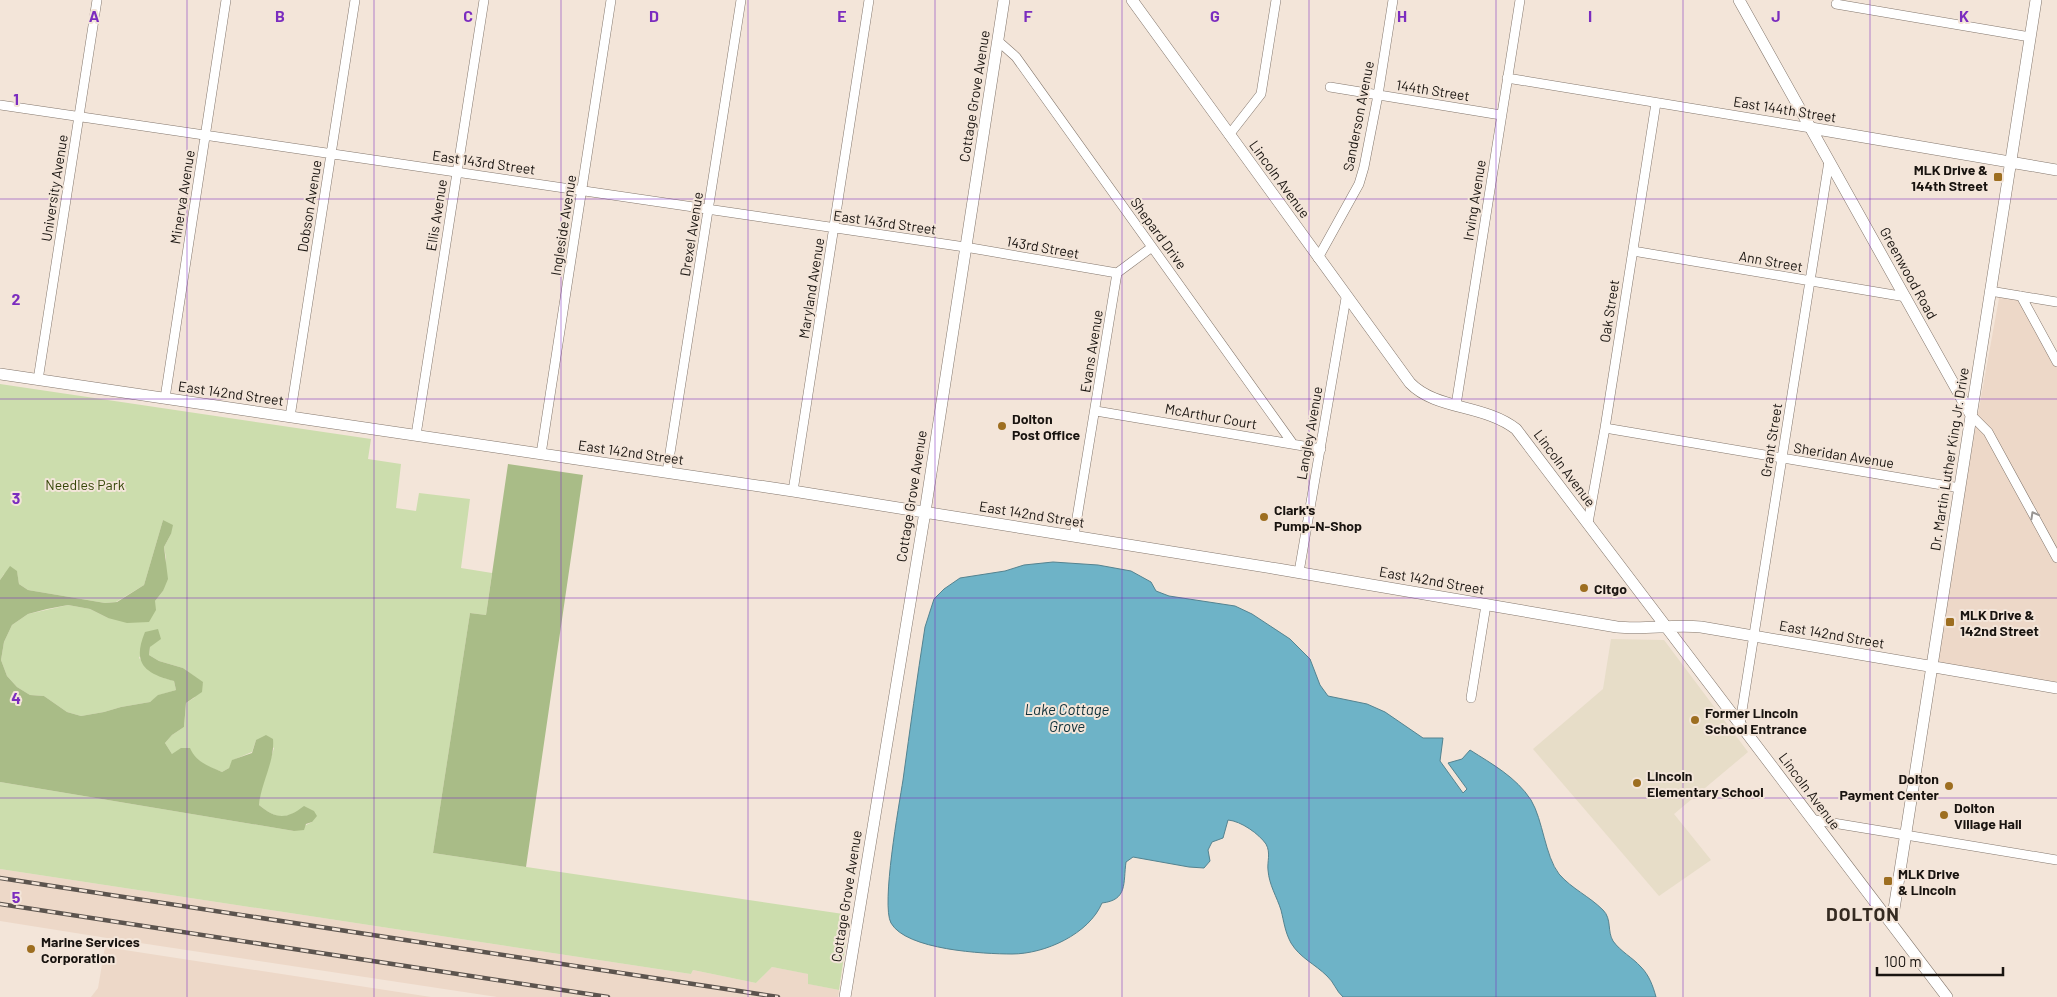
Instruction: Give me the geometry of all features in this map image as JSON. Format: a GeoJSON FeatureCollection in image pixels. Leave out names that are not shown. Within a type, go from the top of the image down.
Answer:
{"type":"FeatureCollection","features":[{"type":"Feature","properties":{"kind":"street","name":"University Avenue"},"geometry":{"type":"LineString","coordinates":[[38,380],[97,0]]}},
{"type":"Feature","properties":{"kind":"street","name":"Minerva Avenue"},"geometry":{"type":"LineString","coordinates":[[165,398],[226,0]]}},
{"type":"Feature","properties":{"kind":"street","name":"Dobson Avenue"},"geometry":{"type":"LineString","coordinates":[[290,416],[355,0]]}},
{"type":"Feature","properties":{"kind":"street","name":"Ellis Avenue"},"geometry":{"type":"LineString","coordinates":[[416,435],[484,0]]}},
{"type":"Feature","properties":{"kind":"street","name":"Ingleside Avenue"},"geometry":{"type":"LineString","coordinates":[[541,454],[611,0]]}},
{"type":"Feature","properties":{"kind":"street","name":"Drexel Avenue"},"geometry":{"type":"LineString","coordinates":[[667,472],[741,0]]}},
{"type":"Feature","properties":{"kind":"street","name":"Maryland Avenue"},"geometry":{"type":"LineString","coordinates":[[793,491],[869,0]]}},
{"type":"Feature","properties":{"kind":"street","name":"Cottage Grove Avenue"},"geometry":{"type":"LineString","coordinates":[[845,997],[925,512],[1004,0]]}},
{"type":"Feature","properties":{"kind":"street","name":"Lincoln Avenue"},"geometry":{"type":"LineString","coordinates":[[1132,0],[1400,371],[1416,390],[1432,398],[1497,416],[1516,428],[1815,820],[1947,997]]}},
{"type":"Feature","properties":{"kind":"street"},"geometry":{"type":"LineString","coordinates":[[1229,135],[1261,94],[1276,0]]}},
{"type":"Feature","properties":{"kind":"street","name":"Sanderson Avenue"},"geometry":{"type":"LineString","coordinates":[[1318,258],[1359,184],[1364,167],[1393,0]]}},
{"type":"Feature","properties":{"kind":"street","name":"Irving Avenue"},"geometry":{"type":"LineString","coordinates":[[1456,405],[1520,0]]}},
{"type":"Feature","properties":{"kind":"street","name":"Greenwood Road"},"geometry":{"type":"LineString","coordinates":[[1739,0],[1971,415],[1988,432],[2057,558]]}},
{"type":"Feature","properties":{"kind":"street","name":"Dr. Martin Luther King Jr. Drive"},"geometry":{"type":"LineString","coordinates":[[1892,922],[2036,0]]}},
{"type":"Feature","properties":{"kind":"street"},"geometry":{"type":"LineString","coordinates":[[1836,4],[2030,37]]}},
{"type":"Feature","properties":{"kind":"street","name":"Shepard Drive"},"geometry":{"type":"LineString","coordinates":[[998,41],[1016,57],[1293,444]]}},
{"type":"Feature","properties":{"kind":"street","name":"East 144th Street"},"geometry":{"type":"LineString","coordinates":[[1507,78],[2057,170]]}},
{"type":"Feature","properties":{"kind":"street","name":"144th Street"},"geometry":{"type":"LineString","coordinates":[[1330,87],[1501,116]]}},
{"type":"Feature","properties":{"kind":"street","name":"Oak Street"},"geometry":{"type":"LineString","coordinates":[[1588,523],[1605,428],[1656,104]]}},
{"type":"Feature","properties":{"kind":"street","name":"East 143rd Street"},"geometry":{"type":"LineString","coordinates":[[0,105],[965,247]]}},
{"type":"Feature","properties":{"kind":"street","name":"Grant Street"},"geometry":{"type":"LineString","coordinates":[[1740,723],[1829,161]]}},
{"type":"Feature","properties":{"kind":"street","name":"143rd Street"},"geometry":{"type":"LineString","coordinates":[[965,247],[1117,273]]}},
{"type":"Feature","properties":{"kind":"street"},"geometry":{"type":"LineString","coordinates":[[1117,273],[1152,247]]}},
{"type":"Feature","properties":{"kind":"street","name":"Ann Street"},"geometry":{"type":"LineString","coordinates":[[1633,251],[1906,297]]}},
{"type":"Feature","properties":{"kind":"street","name":"Evans Avenue"},"geometry":{"type":"LineString","coordinates":[[1074,536],[1096,411],[1117,273]]}},
{"type":"Feature","properties":{"kind":"street"},"geometry":{"type":"LineString","coordinates":[[1990,291],[2057,302]]}},
{"type":"Feature","properties":{"kind":"street"},"geometry":{"type":"LineString","coordinates":[[2021,296],[2057,362]]}},
{"type":"Feature","properties":{"kind":"street","name":"Langley Avenue"},"geometry":{"type":"LineString","coordinates":[[1299,572],[1346,298]]}},
{"type":"Feature","properties":{"kind":"street","name":"East 142nd Street"},"geometry":{"type":"LineString","coordinates":[[0,374],[793,491],[1299,572],[1617,627],[1638,629],[1685,626],[2057,688]]}},
{"type":"Feature","properties":{"kind":"street","name":"McArthur Court"},"geometry":{"type":"LineString","coordinates":[[1096,411],[1321,449]]}},
{"type":"Feature","properties":{"kind":"street","name":"Sheridan Avenue"},"geometry":{"type":"LineString","coordinates":[[1605,428],[1960,488]]}},
{"type":"Feature","properties":{"kind":"street"},"geometry":{"type":"LineString","coordinates":[[1471,698],[1486,605]]}},
{"type":"Feature","properties":{"kind":"street"},"geometry":{"type":"LineString","coordinates":[[1815,820],[2057,860]]}},
{"type":"Feature","properties":{"kind":"shaded area"},"geometry":{"type":"Polygon","coordinates":[[[2000,293],[2021,296],[2057,362],[2057,686],[1932,666],[2000,293]]]}},
{"type":"Feature","properties":{"kind":"shaded area","name":"Lincoln Elementary School"},"geometry":{"type":"Polygon","coordinates":[[[1611,639],[1664,640],[1748,752],[1674,814],[1711,860],[1659,896],[1533,749],[1603,689],[1611,639]]]}},
{"type":"Feature","properties":{"kind":"shaded area"},"geometry":{"type":"Polygon","coordinates":[[[0,869],[691,974],[693,970],[756,983],[772,967],[809,974],[809,984],[839,990],[838,997],[497,997],[107,938],[0,921],[0,869]]]}},
{"type":"Feature","properties":{"kind":"shaded area"},"geometry":{"type":"Polygon","coordinates":[[[105,947],[431,997],[91,997],[98,988],[105,947]]]}},
{"type":"Feature","properties":{"kind":"green space","name":"Needles Park"},"geometry":{"type":"Polygon","coordinates":[[[0,384],[371,439],[368,459],[401,464],[396,508],[416,511],[419,493],[470,499],[461,568],[492,573],[486,615],[470,613],[433,853],[850,915],[839,990],[808,984],[808,974],[772,967],[756,983],[693,970],[691,974],[0,869],[0,782],[294,831],[312,822],[297,812],[286,816],[277,816],[259,805],[260,793],[274,748],[256,740],[252,752],[233,760],[229,768],[222,772],[204,765],[194,756],[172,754],[165,743],[172,735],[184,727],[186,703],[194,698],[203,683],[183,668],[159,661],[149,655],[150,647],[158,629],[139,658],[161,677],[174,681],[176,690],[159,695],[150,702],[81,716],[67,712],[44,696],[30,695],[17,687],[7,676],[1,660],[4,642],[12,625],[28,614],[68,605],[90,609],[108,618],[155,601],[163,591],[166,558],[164,547],[171,534],[163,520],[144,585],[116,602],[105,603],[28,590],[19,584],[17,572],[4,574],[0,580],[0,384]]]}},
{"type":"Feature","properties":{"kind":"green space"},"geometry":{"type":"Polygon","coordinates":[[[508,464],[583,475],[526,867],[433,853],[470,613],[486,615],[508,464]]]}},
{"type":"Feature","properties":{"kind":"green space"},"geometry":{"type":"Polygon","coordinates":[[[163,520],[173,525],[171,534],[164,547],[168,579],[163,591],[155,601],[156,610],[149,622],[127,623],[108,618],[90,609],[68,605],[28,614],[12,625],[4,642],[1,660],[7,676],[17,687],[30,695],[44,696],[67,712],[81,716],[150,702],[158,695],[176,690],[174,681],[148,670],[143,665],[141,659],[141,643],[145,632],[158,629],[161,639],[150,647],[149,655],[159,661],[183,668],[203,682],[202,692],[186,703],[184,727],[172,735],[165,743],[172,754],[181,748],[190,748],[199,760],[222,772],[229,768],[232,760],[252,753],[256,740],[266,735],[273,739],[272,756],[259,805],[271,813],[281,816],[292,814],[304,806],[314,811],[317,816],[312,822],[306,824],[304,830],[294,831],[0,782],[0,580],[10,566],[17,571],[19,584],[28,590],[105,603],[117,602],[144,585],[163,520]]]}},
{"type":"Feature","properties":{"kind":"water","name":"Lake Cottage Grove"},"geometry":{"type":"Polygon","coordinates":[[[1053,562],[1098,565],[1131,571],[1151,582],[1156,591],[1169,596],[1235,606],[1252,614],[1290,639],[1310,659],[1320,685],[1328,696],[1367,704],[1385,712],[1423,738],[1443,738],[1440,761],[1463,793],[1467,789],[1448,763],[1462,759],[1470,750],[1503,772],[1518,784],[1531,800],[1550,858],[1559,874],[1603,910],[1609,921],[1613,941],[1644,970],[1656,997],[1343,997],[1329,978],[1303,957],[1291,943],[1270,881],[1266,844],[1249,829],[1228,820],[1223,838],[1212,842],[1208,850],[1210,861],[1204,868],[1133,857],[1126,862],[1123,889],[1120,894],[1110,901],[1102,903],[1096,914],[1077,933],[1052,946],[1025,953],[983,953],[928,945],[899,932],[891,923],[888,913],[889,876],[925,627],[934,599],[960,578],[1005,571],[1024,565],[1053,562]]]}},
{"type":"Feature","properties":{"kind":"railway"},"geometry":{"type":"LineString","coordinates":[[0,878],[778,997]]}},
{"type":"Feature","properties":{"kind":"railway"},"geometry":{"type":"LineString","coordinates":[[0,904],[608,997]]}},
{"type":"Feature","properties":{"kind":"place","name":"MLK Drive & 144th Street"},"geometry":{"type":"Point","coordinates":[1998,177]}},
{"type":"Feature","properties":{"kind":"place","name":"Dolton Post Office"},"geometry":{"type":"Point","coordinates":[1002,426]}},
{"type":"Feature","properties":{"kind":"place","name":"Clark's Pump-N-Shop"},"geometry":{"type":"Point","coordinates":[1264,517]}},
{"type":"Feature","properties":{"kind":"place","name":"Citgo"},"geometry":{"type":"Point","coordinates":[1584,588]}},
{"type":"Feature","properties":{"kind":"place","name":"MLK Drive & 142nd Street"},"geometry":{"type":"Point","coordinates":[1950,622]}},
{"type":"Feature","properties":{"kind":"place","name":"Former Lincoln School Entrance"},"geometry":{"type":"Point","coordinates":[1695,720]}},
{"type":"Feature","properties":{"kind":"place","name":"Lincoln Elementary School"},"geometry":{"type":"Point","coordinates":[1637,783]}},
{"type":"Feature","properties":{"kind":"place","name":"Dolton Payment Center"},"geometry":{"type":"Point","coordinates":[1949,786]}},
{"type":"Feature","properties":{"kind":"place","name":"Dolton Village Hall"},"geometry":{"type":"Point","coordinates":[1944,815]}},
{"type":"Feature","properties":{"kind":"place","name":"MLK Drive & Lincoln"},"geometry":{"type":"Point","coordinates":[1888,881]}},
{"type":"Feature","properties":{"kind":"place","name":"Marine Services Corporation"},"geometry":{"type":"Point","coordinates":[31,949]}},
{"type":"Feature","properties":{"kind":"district","name":"DOLTON"},"geometry":{"type":"Point","coordinates":[1863,913]}}]}
